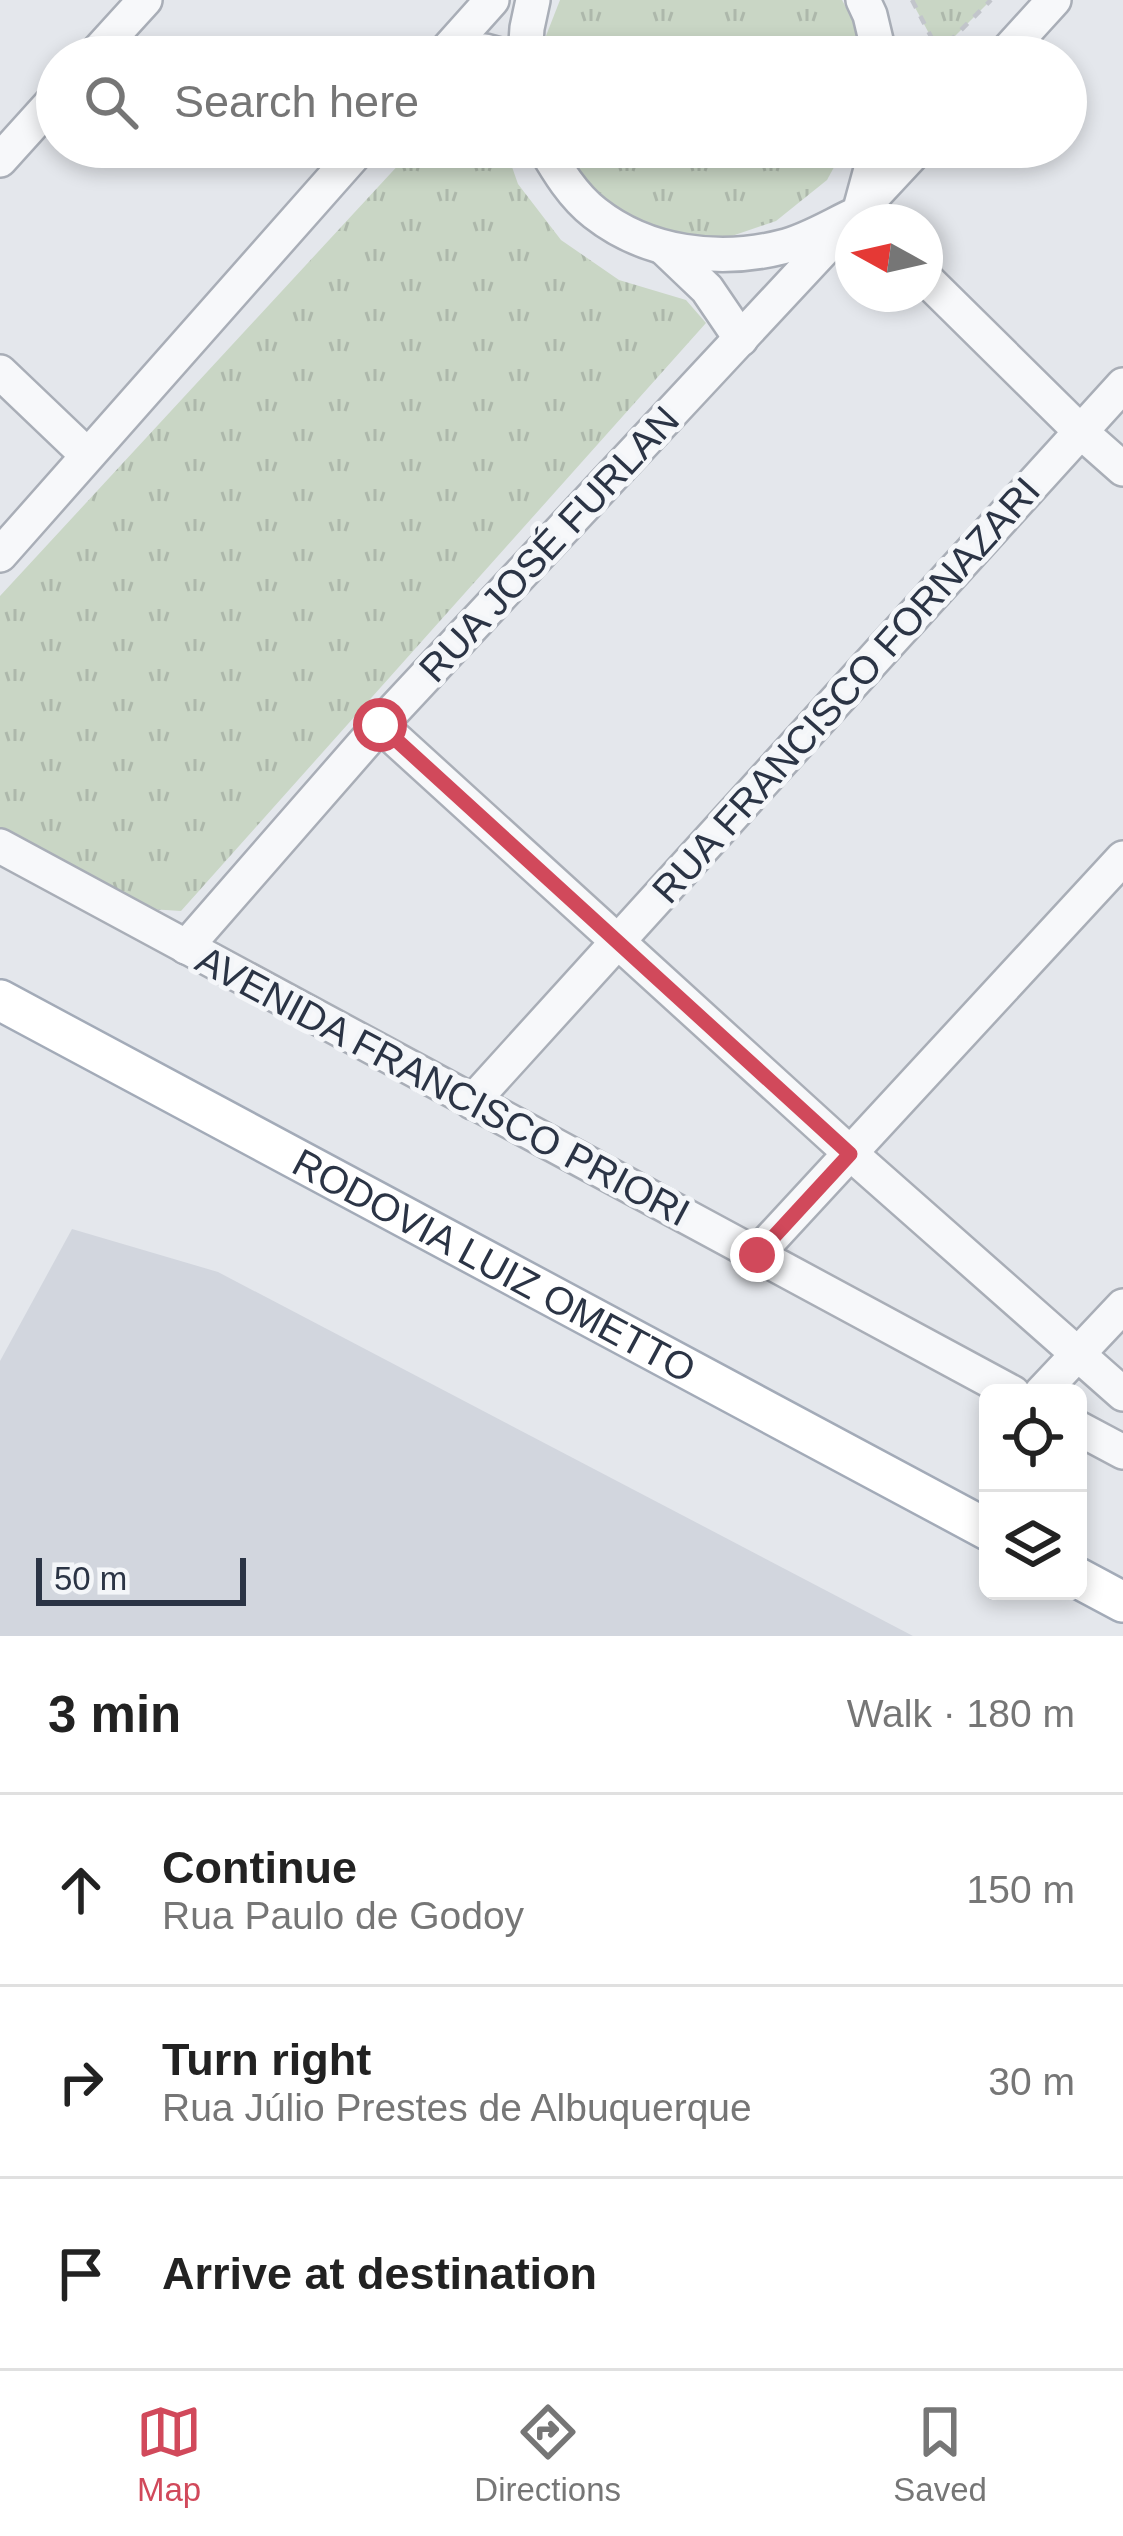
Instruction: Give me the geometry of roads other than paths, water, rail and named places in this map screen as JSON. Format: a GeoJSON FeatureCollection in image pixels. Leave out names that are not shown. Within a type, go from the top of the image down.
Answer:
{"type":"FeatureCollection","features":[{"type":"Feature","properties":{"kind":"main road","name":"RODOVIA LUIZ OMETTO"},"geometry":{"type":"LineString","coordinates":[[0,1000],[979,1525]]}},
{"type":"Feature","properties":{"kind":"main road"},"geometry":{"type":"LineString","coordinates":[[1087,1583],[1123,1602]]}},
{"type":"Feature","properties":{"kind":"street"},"geometry":{"type":"LineString","coordinates":[[112,36],[145,0]]}},
{"type":"Feature","properties":{"kind":"street"},"geometry":{"type":"LineString","coordinates":[[460,36],[492,0]]}},
{"type":"Feature","properties":{"kind":"street"},"geometry":{"type":"LineString","coordinates":[[526,36],[533,0]]}},
{"type":"Feature","properties":{"kind":"street"},"geometry":{"type":"LineString","coordinates":[[863,0],[875,36]]}},
{"type":"Feature","properties":{"kind":"street"},"geometry":{"type":"LineString","coordinates":[[1021,36],[1054,0]]}},
{"type":"Feature","properties":{"kind":"street"},"geometry":{"type":"LineString","coordinates":[[0,160],[36,120]]}},
{"type":"Feature","properties":{"kind":"street"},"geometry":{"type":"LineString","coordinates":[[0,555],[342,168]]}},
{"type":"Feature","properties":{"kind":"street"},"geometry":{"type":"LineString","coordinates":[[556,168],[592,211],[624,233],[664,248],[744,254],[787,246],[835,228]]}},
{"type":"Feature","properties":{"kind":"street"},"geometry":{"type":"LineString","coordinates":[[866,204],[874,168]]}},
{"type":"Feature","properties":{"kind":"street","name":"RUA JOSÉ FURLAN"},"geometry":{"type":"LineString","coordinates":[[873,204],[902,168]]}},
{"type":"Feature","properties":{"kind":"street","name":"RUA JOSÉ FURLAN"},"geometry":{"type":"LineString","coordinates":[[186,947],[380,725],[835,245]]}},
{"type":"Feature","properties":{"kind":"street"},"geometry":{"type":"LineString","coordinates":[[664,248],[707,290],[741,339]]}},
{"type":"Feature","properties":{"kind":"street"},"geometry":{"type":"LineString","coordinates":[[943,296],[1123,469]]}},
{"type":"Feature","properties":{"kind":"street"},"geometry":{"type":"LineString","coordinates":[[0,372],[87,455]]}},
{"type":"Feature","properties":{"kind":"street","name":"RUA FRANCISCO FORNAZARI"},"geometry":{"type":"LineString","coordinates":[[472,1102],[1123,385]]}},
{"type":"Feature","properties":{"kind":"street"},"geometry":{"type":"LineString","coordinates":[[380,725],[850,1154],[1123,1394]]}},
{"type":"Feature","properties":{"kind":"street","name":"AVENIDA FRANCISCO PRIORI"},"geometry":{"type":"LineString","coordinates":[[0,846],[996,1384]]}},
{"type":"Feature","properties":{"kind":"street"},"geometry":{"type":"LineString","coordinates":[[757,1255],[1123,858]]}},
{"type":"Feature","properties":{"kind":"street"},"geometry":{"type":"LineString","coordinates":[[1050,1384],[1123,1306]]}},
{"type":"Feature","properties":{"kind":"street"},"geometry":{"type":"LineString","coordinates":[[1087,1433],[1123,1452]]}}]}
